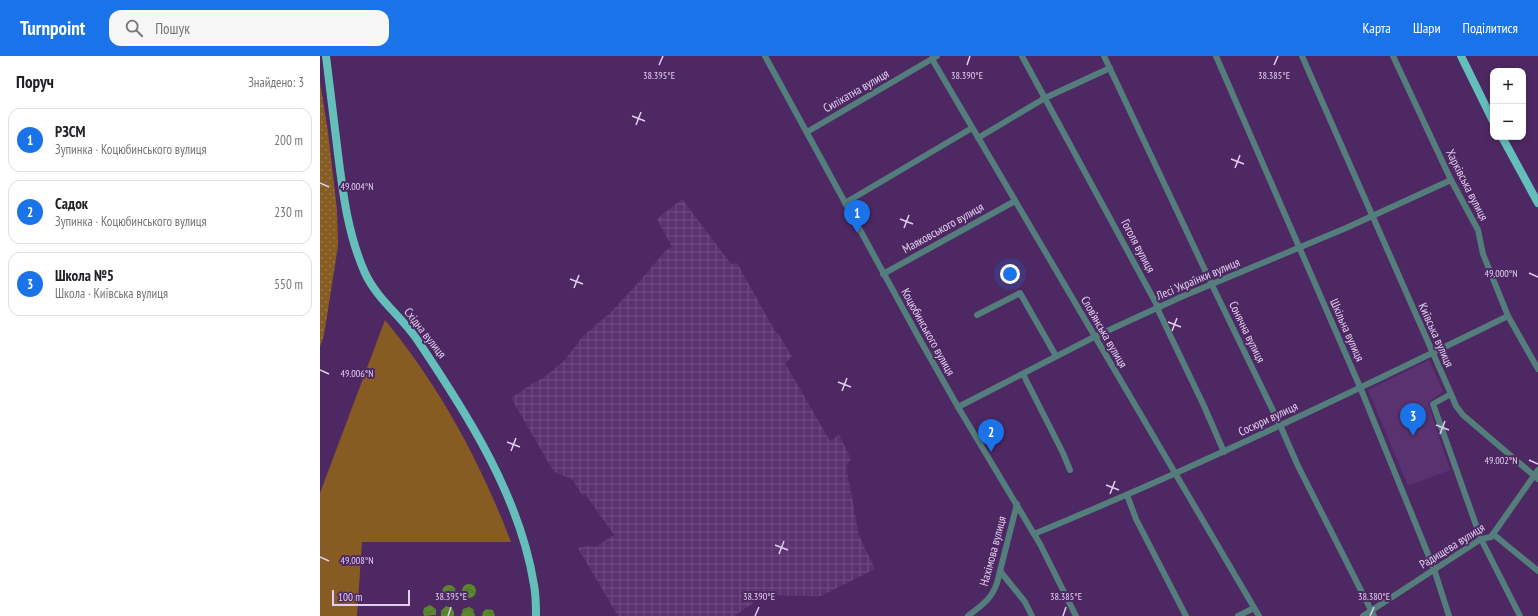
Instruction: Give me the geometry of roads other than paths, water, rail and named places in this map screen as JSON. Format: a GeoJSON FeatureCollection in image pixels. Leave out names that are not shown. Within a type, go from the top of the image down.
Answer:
{"type":"FeatureCollection","features":[{"type":"Feature","properties":{"kind":"main road","name":"Східна вулиця"},"geometry":{"type":"LineString","coordinates":[[326,56],[345,208],[354,244],[372,287],[412,333],[436,368],[477,434],[507,494],[529,557],[535,587],[536,616]]}},
{"type":"Feature","properties":{"kind":"main road"},"geometry":{"type":"LineString","coordinates":[[1461,56],[1490,115]]}},
{"type":"Feature","properties":{"kind":"main road"},"geometry":{"type":"LineString","coordinates":[[1504,140],[1538,204]]}},
{"type":"Feature","properties":{"kind":"street","name":"Коцюбинського вулиця"},"geometry":{"type":"LineString","coordinates":[[765,56],[883,274],[958,407],[1034,534],[1076,616]]}},
{"type":"Feature","properties":{"kind":"street","name":"Гоголя вулиця"},"geometry":{"type":"LineString","coordinates":[[1022,56],[1158,307],[1224,452]]}},
{"type":"Feature","properties":{"kind":"street","name":"Сонячна вулиця"},"geometry":{"type":"LineString","coordinates":[[1104,56],[1280,425],[1298,466],[1373,613]]}},
{"type":"Feature","properties":{"kind":"street","name":"Шкільна вулиця"},"geometry":{"type":"LineString","coordinates":[[1216,56],[1360,387],[1434,569],[1449,616]]}},
{"type":"Feature","properties":{"kind":"street","name":"Київська вулиця"},"geometry":{"type":"LineString","coordinates":[[1302,56],[1456,406],[1463,415],[1537,475]]}},
{"type":"Feature","properties":{"kind":"street","name":"Харківська вулиця"},"geometry":{"type":"LineString","coordinates":[[1393,56],[1451,180],[1478,230],[1483,254],[1508,316],[1538,369]]}},
{"type":"Feature","properties":{"kind":"street","name":"Силікатна вулиця"},"geometry":{"type":"LineString","coordinates":[[807,132],[934,57]]}},
{"type":"Feature","properties":{"kind":"street","name":"Слов’янська вулиця"},"geometry":{"type":"LineString","coordinates":[[934,57],[972,128],[1014,201],[1259,616]]}},
{"type":"Feature","properties":{"kind":"street"},"geometry":{"type":"LineString","coordinates":[[978,138],[1045,98],[1110,68]]}},
{"type":"Feature","properties":{"kind":"street"},"geometry":{"type":"LineString","coordinates":[[845,203],[972,128]]}},
{"type":"Feature","properties":{"kind":"street","name":"Лесі Українки вулиця"},"geometry":{"type":"LineString","coordinates":[[958,407],[1094,337],[1158,307],[1299,248],[1451,180]]}},
{"type":"Feature","properties":{"kind":"street","name":"Маяковського вулиця"},"geometry":{"type":"LineString","coordinates":[[883,274],[1014,201]]}},
{"type":"Feature","properties":{"kind":"street"},"geometry":{"type":"LineString","coordinates":[[977,315],[1020,293],[1056,356]]}},
{"type":"Feature","properties":{"kind":"street","name":"Сосюри вулиця"},"geometry":{"type":"LineString","coordinates":[[1034,534],[1224,452],[1432,354],[1508,316]]}},
{"type":"Feature","properties":{"kind":"street"},"geometry":{"type":"LineString","coordinates":[[1023,374],[1070,470]]}},
{"type":"Feature","properties":{"kind":"street"},"geometry":{"type":"LineString","coordinates":[[1451,394],[1432,404],[1481,538],[1520,616]]}},
{"type":"Feature","properties":{"kind":"street","name":"Радищева вулиця"},"geometry":{"type":"LineString","coordinates":[[1363,616],[1373,613],[1434,569],[1481,538],[1491,537],[1537,475]]}},
{"type":"Feature","properties":{"kind":"street"},"geometry":{"type":"LineString","coordinates":[[1127,494],[1136,519],[1186,616]]}},
{"type":"Feature","properties":{"kind":"street","name":"Нахімова вулиця"},"geometry":{"type":"LineString","coordinates":[[968,616],[986,602],[992,594],[1000,571],[1017,504]]}},
{"type":"Feature","properties":{"kind":"street"},"geometry":{"type":"LineString","coordinates":[[1493,534],[1538,571]]}},
{"type":"Feature","properties":{"kind":"street"},"geometry":{"type":"LineString","coordinates":[[1000,571],[1025,602],[1032,616]]}},
{"type":"Feature","properties":{"kind":"street"},"geometry":{"type":"LineString","coordinates":[[1238,616],[1254,608]]}},
{"type":"Feature","properties":{"kind":"water"},"geometry":{"type":"Polygon","coordinates":[[[466,584],[472,584],[476,588],[476,594],[472,598],[466,598],[462,594],[462,588],[466,584]]]}},
{"type":"Feature","properties":{"kind":"water"},"geometry":{"type":"Polygon","coordinates":[[[446,585],[452,585],[456,589],[456,595],[452,599],[446,599],[442,595],[442,589],[446,585]]]}},
{"type":"Feature","properties":{"kind":"water"},"geometry":{"type":"Polygon","coordinates":[[[430,605],[436,609],[436,615],[424,616],[424,608],[430,605]]]}},
{"type":"Feature","properties":{"kind":"water"},"geometry":{"type":"Polygon","coordinates":[[[446,606],[452,608],[454,616],[441,616],[441,611],[446,606]]]}},
{"type":"Feature","properties":{"kind":"water"},"geometry":{"type":"Polygon","coordinates":[[[469,607],[473,609],[475,616],[461,616],[463,609],[469,607]]]}},
{"type":"Feature","properties":{"kind":"water"},"geometry":{"type":"Polygon","coordinates":[[[486,609],[493,610],[495,616],[482,616],[486,609]]]}},
{"type":"Feature","properties":{"kind":"place","name":"РЗСМ"},"geometry":{"type":"Point","coordinates":[857,233]}},
{"type":"Feature","properties":{"kind":"place","name":"Школа №5"},"geometry":{"type":"Point","coordinates":[1413,436]}},
{"type":"Feature","properties":{"kind":"place","name":"Садок"},"geometry":{"type":"Point","coordinates":[991,452]}}]}
